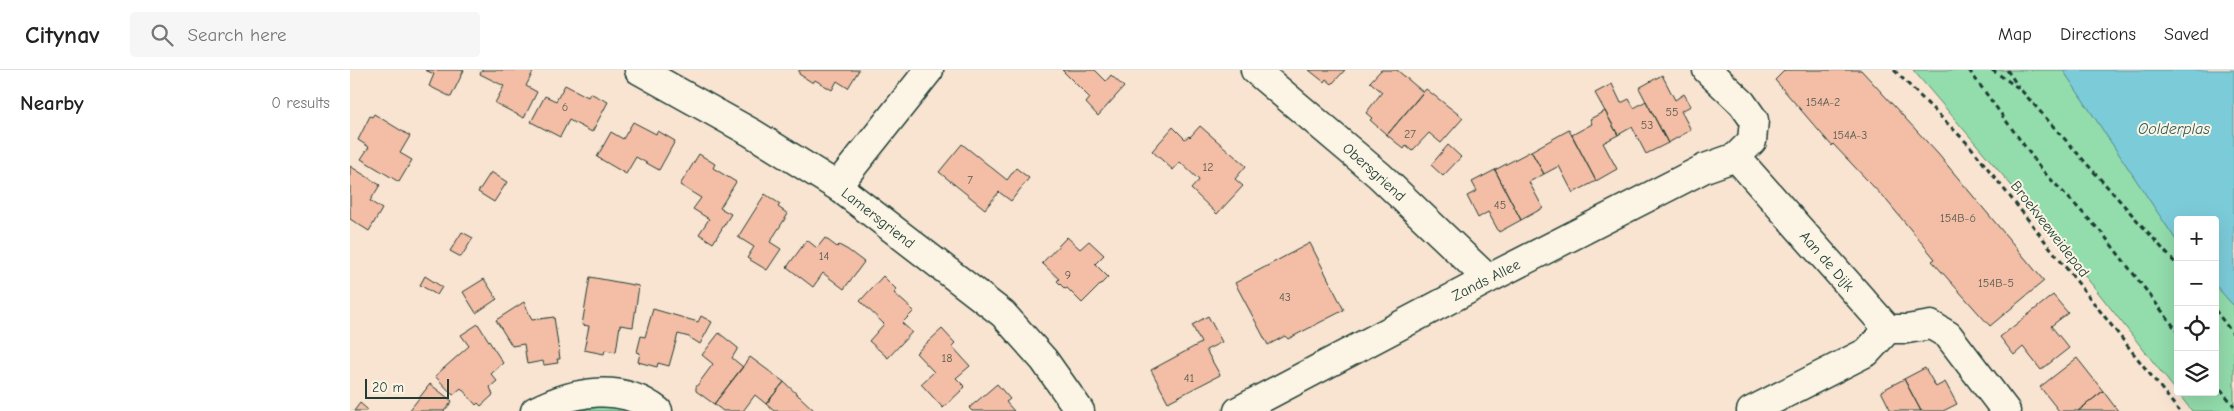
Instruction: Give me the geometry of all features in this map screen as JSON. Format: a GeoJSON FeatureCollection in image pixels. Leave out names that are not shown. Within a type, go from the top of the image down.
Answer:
{"type":"FeatureCollection","features":[{"type":"Feature","properties":{"kind":"street","name":"Lamersgriend"},"geometry":{"type":"LineString","coordinates":[[639,70],[752,133],[836,186],[1003,314],[1044,360],[1080,411]]}},
{"type":"Feature","properties":{"kind":"street"},"geometry":{"type":"LineString","coordinates":[[836,186],[929,70]]}},
{"type":"Feature","properties":{"kind":"street","name":"Obersgriend"},"geometry":{"type":"LineString","coordinates":[[1255,70],[1378,175],[1488,279]]}},
{"type":"Feature","properties":{"kind":"street"},"geometry":{"type":"LineString","coordinates":[[1707,70],[1742,103],[1754,120],[1752,141],[1736,157]]}},
{"type":"Feature","properties":{"kind":"street","name":"Zands Allee"},"geometry":{"type":"LineString","coordinates":[[1238,411],[1488,279],[1705,168],[1736,157]]}},
{"type":"Feature","properties":{"kind":"street","name":"Aan de Dijk"},"geometry":{"type":"LineString","coordinates":[[1736,157],[1888,329]]}},
{"type":"Feature","properties":{"kind":"street"},"geometry":{"type":"LineString","coordinates":[[1751,411],[1867,352],[1888,329],[1907,329],[1931,325],[1948,335],[2006,411]]}},
{"type":"Feature","properties":{"kind":"street"},"geometry":{"type":"LineString","coordinates":[[535,411],[580,393],[616,392],[651,405],[658,411]]}},
{"type":"Feature","properties":{"kind":"path","name":"Broekveeweidepad"},"geometry":{"type":"LineString","coordinates":[[1894,70],[1970,146],[2180,411]]}},
{"type":"Feature","properties":{"kind":"path"},"geometry":{"type":"LineString","coordinates":[[1969,70],[2042,170],[2102,234],[2174,327]]}},
{"type":"Feature","properties":{"kind":"path"},"geometry":{"type":"LineString","coordinates":[[1992,70],[2020,89]]}},
{"type":"Feature","properties":{"kind":"path"},"geometry":{"type":"LineString","coordinates":[[2007,70],[2020,89],[2174,262]]}},
{"type":"Feature","properties":{"kind":"path"},"geometry":{"type":"LineString","coordinates":[[2219,315],[2234,335]]}},
{"type":"Feature","properties":{"kind":"path"},"geometry":{"type":"LineString","coordinates":[[2219,387],[2234,406]]}},
{"type":"Feature","properties":{"kind":"green space"},"geometry":{"type":"Polygon","coordinates":[[[1913,70],[2063,70],[2174,237],[2174,388],[2040,219],[1913,70]]]}},
{"type":"Feature","properties":{"kind":"green space"},"geometry":{"type":"Polygon","coordinates":[[[2219,289],[2234,306],[2234,411],[2192,411],[2180,396],[2219,396],[2219,289]]]}},
{"type":"Feature","properties":{"kind":"green space"},"geometry":{"type":"Polygon","coordinates":[[[579,404],[637,411],[556,411],[579,404]]]}},
{"type":"Feature","properties":{"kind":"water","name":"Oolderplas"},"geometry":{"type":"Polygon","coordinates":[[[2063,70],[2234,70],[2234,306],[2219,289],[2219,216],[2174,216],[2174,237],[2063,70]]]}},
{"type":"Feature","properties":{"kind":"building"},"geometry":{"type":"Polygon","coordinates":[[[425,70],[464,70],[451,97],[429,86],[434,74],[425,70]]]}},
{"type":"Feature","properties":{"kind":"building"},"geometry":{"type":"Polygon","coordinates":[[[482,70],[534,70],[526,86],[537,92],[524,118],[495,103],[504,86],[480,74],[482,70]]]}},
{"type":"Feature","properties":{"kind":"building"},"geometry":{"type":"Polygon","coordinates":[[[799,70],[859,70],[848,88],[837,81],[832,90],[815,80],[813,83],[799,74],[799,70]]]}},
{"type":"Feature","properties":{"kind":"building"},"geometry":{"type":"Polygon","coordinates":[[[1062,70],[1095,70],[1106,81],[1111,75],[1124,87],[1098,116],[1086,103],[1090,98],[1062,70]]]}},
{"type":"Feature","properties":{"kind":"building"},"geometry":{"type":"Polygon","coordinates":[[[1309,70],[1345,70],[1332,84],[1326,79],[1324,82],[1309,70]]]}},
{"type":"Feature","properties":{"kind":"building"},"geometry":{"type":"Polygon","coordinates":[[[1381,70],[1397,70],[1423,92],[1387,135],[1370,120],[1372,118],[1366,113],[1382,92],[1370,82],[1381,70]]]}},
{"type":"Feature","properties":{"kind":"building"},"geometry":{"type":"Polygon","coordinates":[[[1785,70],[1861,70],[1938,154],[2044,281],[1990,326],[1932,261],[1935,259],[1887,201],[1833,144],[1832,146],[1775,80],[1785,70]]]}},
{"type":"Feature","properties":{"kind":"building"},"geometry":{"type":"Polygon","coordinates":[[[1662,75],[1675,100],[1684,94],[1691,106],[1681,111],[1691,130],[1668,143],[1639,88],[1662,75]]]}},
{"type":"Feature","properties":{"kind":"building"},"geometry":{"type":"Polygon","coordinates":[[[1612,84],[1621,103],[1629,99],[1634,108],[1646,101],[1668,143],[1646,154],[1632,127],[1618,135],[1595,93],[1612,84]]]}},
{"type":"Feature","properties":{"kind":"building"},"geometry":{"type":"Polygon","coordinates":[[[565,85],[588,97],[590,93],[608,102],[592,132],[569,120],[560,137],[531,122],[545,96],[556,101],[565,85]]]}},
{"type":"Feature","properties":{"kind":"building"},"geometry":{"type":"Polygon","coordinates":[[[1426,89],[1463,118],[1441,143],[1429,133],[1412,151],[1406,146],[1404,149],[1387,135],[1426,89]]]}},
{"type":"Feature","properties":{"kind":"building"},"geometry":{"type":"Polygon","coordinates":[[[1605,111],[1618,135],[1603,143],[1617,169],[1596,181],[1572,135],[1592,124],[1590,119],[1605,111]]]}},
{"type":"Feature","properties":{"kind":"building"},"geometry":{"type":"Polygon","coordinates":[[[374,114],[410,136],[400,153],[412,160],[399,182],[361,159],[369,147],[358,140],[370,116],[372,117],[374,114]]]}},
{"type":"Feature","properties":{"kind":"building"},"geometry":{"type":"Polygon","coordinates":[[[633,122],[656,134],[658,131],[675,141],[659,170],[636,157],[626,174],[597,157],[611,132],[623,139],[633,122]]]}},
{"type":"Feature","properties":{"kind":"building"},"geometry":{"type":"Polygon","coordinates":[[[1200,126],[1246,166],[1235,179],[1243,186],[1217,214],[1191,189],[1199,180],[1180,162],[1173,170],[1152,151],[1173,127],[1185,139],[1190,137],[1200,126]]]}},
{"type":"Feature","properties":{"kind":"building"},"geometry":{"type":"Polygon","coordinates":[[[1569,130],[1596,181],[1573,193],[1559,166],[1544,174],[1531,151],[1569,130]]]}},
{"type":"Feature","properties":{"kind":"building"},"geometry":{"type":"Polygon","coordinates":[[[962,144],[1007,180],[1016,168],[1029,178],[1011,201],[999,192],[985,209],[939,172],[962,144]]]}},
{"type":"Feature","properties":{"kind":"building"},"geometry":{"type":"Polygon","coordinates":[[[1448,145],[1461,157],[1443,176],[1431,165],[1448,145]]]}},
{"type":"Feature","properties":{"kind":"building"},"geometry":{"type":"Polygon","coordinates":[[[1531,151],[1544,174],[1529,182],[1543,208],[1521,220],[1495,170],[1531,151]]]}},
{"type":"Feature","properties":{"kind":"building"},"geometry":{"type":"Polygon","coordinates":[[[699,154],[715,164],[713,168],[736,182],[720,208],[731,214],[713,243],[699,234],[709,219],[693,209],[701,198],[680,185],[699,154]]]}},
{"type":"Feature","properties":{"kind":"building"},"geometry":{"type":"Polygon","coordinates":[[[350,166],[380,185],[370,201],[382,209],[369,231],[350,219],[350,166]]]}},
{"type":"Feature","properties":{"kind":"building"},"geometry":{"type":"Polygon","coordinates":[[[1495,170],[1521,220],[1499,232],[1488,212],[1478,218],[1467,196],[1477,191],[1472,182],[1495,170]]]}},
{"type":"Feature","properties":{"kind":"building"},"geometry":{"type":"Polygon","coordinates":[[[491,172],[507,182],[494,202],[478,192],[491,172]]]}},
{"type":"Feature","properties":{"kind":"building"},"geometry":{"type":"Polygon","coordinates":[[[765,194],[780,204],[778,207],[788,214],[770,242],[781,249],[767,270],[747,258],[754,247],[738,237],[765,194]]]}},
{"type":"Feature","properties":{"kind":"building"},"geometry":{"type":"Polygon","coordinates":[[[462,232],[473,238],[461,257],[450,251],[462,232]]]}},
{"type":"Feature","properties":{"kind":"building"},"geometry":{"type":"Polygon","coordinates":[[[1067,237],[1080,249],[1089,241],[1104,255],[1095,264],[1108,277],[1082,303],[1057,281],[1059,279],[1042,263],[1067,237]]]}},
{"type":"Feature","properties":{"kind":"building"},"geometry":{"type":"Polygon","coordinates":[[[825,238],[837,247],[839,245],[848,250],[864,262],[844,289],[823,273],[813,287],[787,267],[807,240],[817,248],[825,238]]]}},
{"type":"Feature","properties":{"kind":"building"},"geometry":{"type":"Polygon","coordinates":[[[1310,243],[1344,310],[1288,339],[1285,336],[1268,345],[1235,283],[1310,243]]]}},
{"type":"Feature","properties":{"kind":"building"},"geometry":{"type":"Polygon","coordinates":[[[425,276],[442,287],[437,295],[420,285],[425,276]]]}},
{"type":"Feature","properties":{"kind":"building"},"geometry":{"type":"Polygon","coordinates":[[[883,276],[897,290],[894,293],[914,311],[902,323],[912,332],[888,358],[869,341],[884,324],[860,301],[883,276]]]}},
{"type":"Feature","properties":{"kind":"building"},"geometry":{"type":"Polygon","coordinates":[[[590,277],[639,286],[633,327],[620,325],[616,352],[605,350],[604,354],[584,350],[589,326],[582,325],[590,277]]]}},
{"type":"Feature","properties":{"kind":"building"},"geometry":{"type":"Polygon","coordinates":[[[484,279],[497,299],[476,313],[463,292],[484,279]]]}},
{"type":"Feature","properties":{"kind":"building"},"geometry":{"type":"Polygon","coordinates":[[[2053,295],[2068,313],[2051,326],[2069,348],[2041,370],[2023,347],[2014,355],[2000,337],[2053,295]]]}},
{"type":"Feature","properties":{"kind":"building"},"geometry":{"type":"Polygon","coordinates":[[[524,302],[532,320],[554,317],[560,359],[557,359],[558,363],[544,365],[543,361],[527,364],[524,344],[512,346],[496,320],[524,302]]]}},
{"type":"Feature","properties":{"kind":"building"},"geometry":{"type":"Polygon","coordinates":[[[653,309],[698,322],[701,316],[712,322],[700,344],[689,337],[678,334],[669,366],[658,363],[657,367],[638,362],[640,353],[637,352],[641,336],[645,337],[653,309]]]}},
{"type":"Feature","properties":{"kind":"building"},"geometry":{"type":"Polygon","coordinates":[[[1208,316],[1222,342],[1206,350],[1220,375],[1168,402],[1151,370],[1201,343],[1192,325],[1208,316]]]}},
{"type":"Feature","properties":{"kind":"building"},"geometry":{"type":"Polygon","coordinates":[[[478,324],[503,363],[491,374],[497,381],[490,387],[493,395],[481,406],[478,403],[476,405],[461,388],[453,395],[435,376],[469,346],[461,335],[478,324]]]}},
{"type":"Feature","properties":{"kind":"building"},"geometry":{"type":"Polygon","coordinates":[[[942,329],[955,343],[952,346],[970,366],[956,378],[965,387],[943,408],[921,384],[934,372],[916,353],[942,329]]]}},
{"type":"Feature","properties":{"kind":"building"},"geometry":{"type":"Polygon","coordinates":[[[719,333],[738,348],[732,358],[743,367],[714,404],[696,391],[696,387],[713,364],[702,355],[719,333]]]}},
{"type":"Feature","properties":{"kind":"building"},"geometry":{"type":"Polygon","coordinates":[[[750,357],[784,382],[766,404],[755,395],[743,411],[723,411],[714,404],[750,357]]]}},
{"type":"Feature","properties":{"kind":"building"},"geometry":{"type":"Polygon","coordinates":[[[2077,358],[2103,391],[2078,411],[2059,411],[2040,387],[2077,358]]]}},
{"type":"Feature","properties":{"kind":"building"},"geometry":{"type":"Polygon","coordinates":[[[1925,368],[1936,387],[1945,382],[1957,404],[1943,411],[1921,411],[1904,379],[1925,368]]]}},
{"type":"Feature","properties":{"kind":"building"},"geometry":{"type":"Polygon","coordinates":[[[1904,379],[1921,411],[1891,411],[1881,391],[1904,379]]]}},
{"type":"Feature","properties":{"kind":"building"},"geometry":{"type":"Polygon","coordinates":[[[784,382],[815,411],[774,411],[766,404],[784,382]]]}},
{"type":"Feature","properties":{"kind":"building"},"geometry":{"type":"Polygon","coordinates":[[[430,384],[452,401],[451,403],[444,411],[409,411],[430,384]]]}},
{"type":"Feature","properties":{"kind":"building"},"geometry":{"type":"Polygon","coordinates":[[[997,384],[1010,399],[1006,402],[1014,411],[972,411],[969,408],[997,384]]]}},
{"type":"Feature","properties":{"kind":"building"},"geometry":{"type":"Polygon","coordinates":[[[2103,391],[2118,411],[2078,411],[2103,391]]]}},
{"type":"Feature","properties":{"kind":"building"},"geometry":{"type":"Polygon","coordinates":[[[360,403],[367,409],[366,411],[354,411],[360,403]]]}}]}
